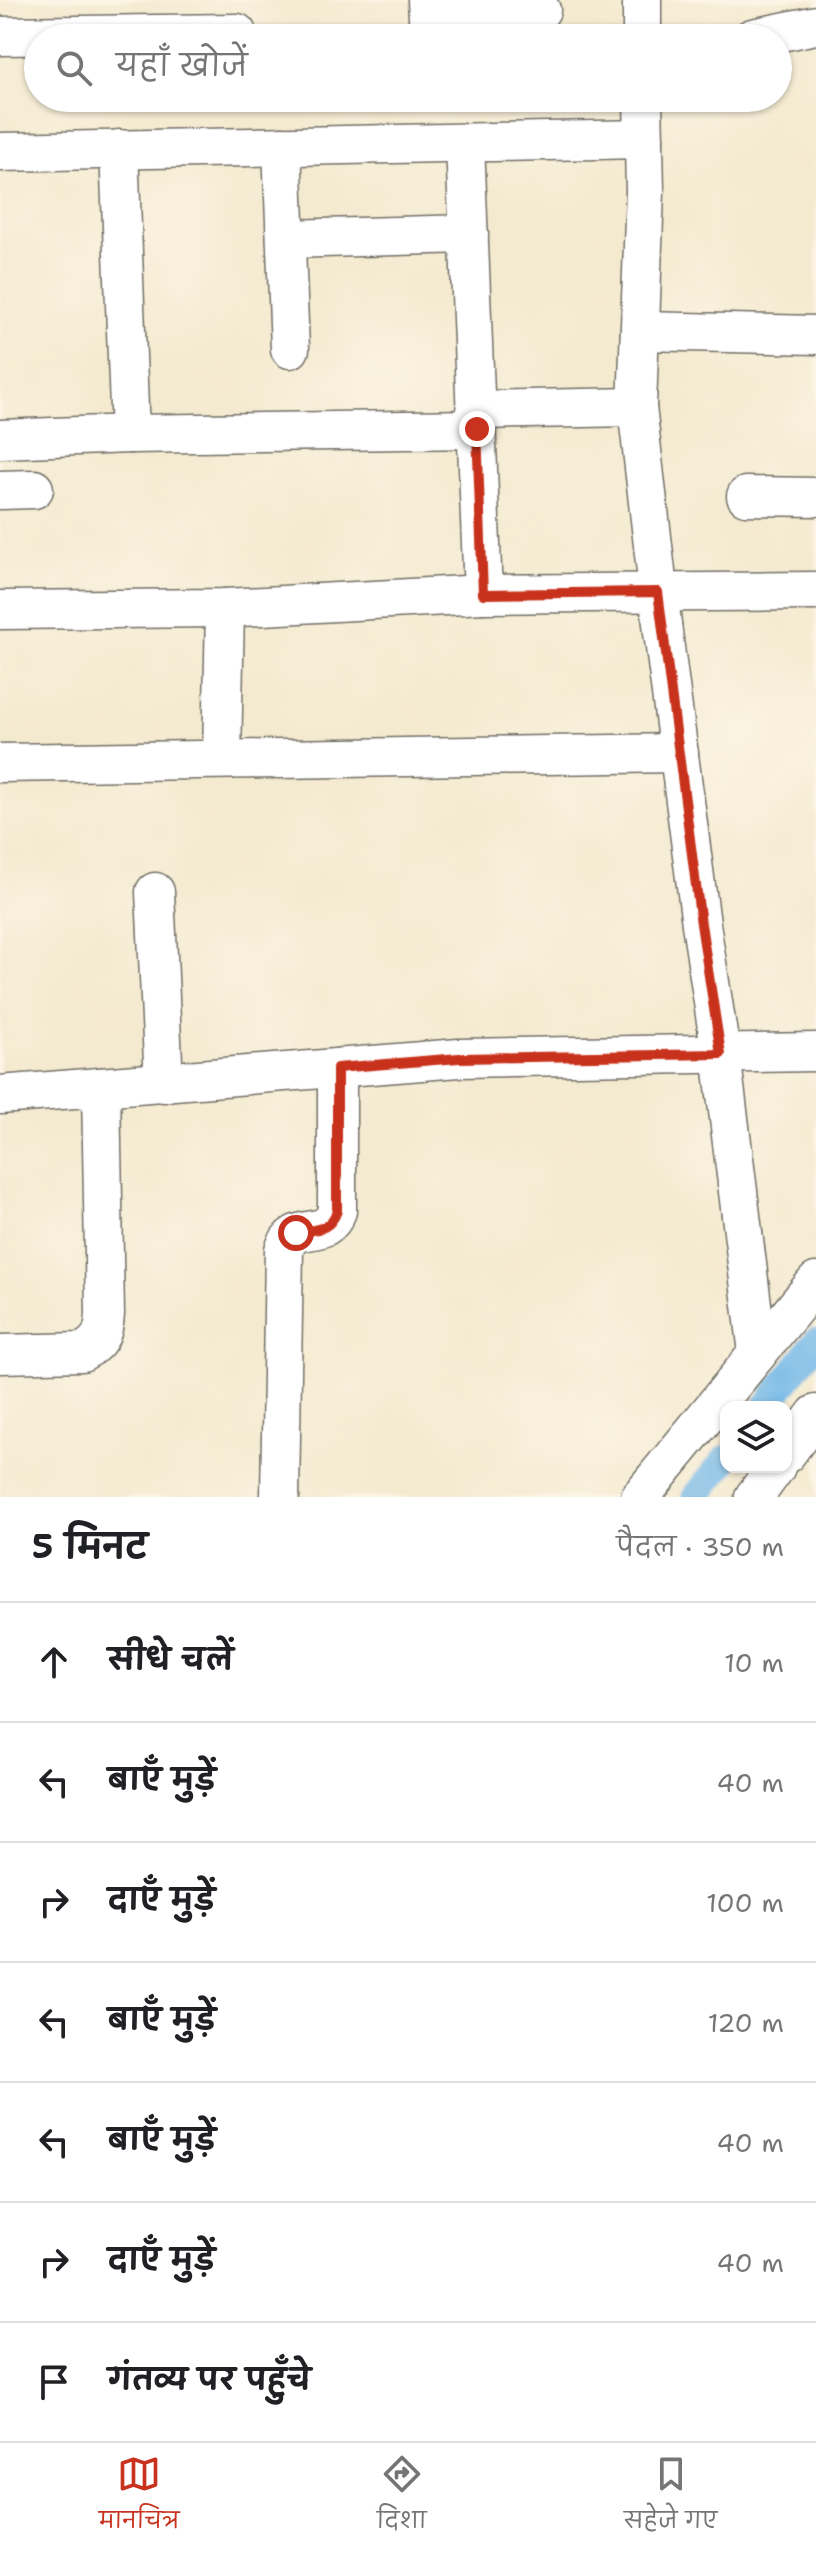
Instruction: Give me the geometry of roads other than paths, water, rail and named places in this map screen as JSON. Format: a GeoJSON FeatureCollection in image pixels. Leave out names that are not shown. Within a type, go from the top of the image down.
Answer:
{"type":"FeatureCollection","features":[{"type":"Feature","properties":{"kind":"street"},"geometry":{"type":"LineString","coordinates":[[427,0],[428,18],[541,10]]}},
{"type":"Feature","properties":{"kind":"street"},"geometry":{"type":"LineString","coordinates":[[642,0],[642,24]]}},
{"type":"Feature","properties":{"kind":"street"},"geometry":{"type":"LineString","coordinates":[[792,30],[816,25]]}},
{"type":"Feature","properties":{"kind":"street"},"geometry":{"type":"LineString","coordinates":[[0,36],[24,36]]}},
{"type":"Feature","properties":{"kind":"street"},"geometry":{"type":"LineString","coordinates":[[643,112],[645,191],[637,407],[658,592],[758,1353]]}},
{"type":"Feature","properties":{"kind":"street"},"geometry":{"type":"LineString","coordinates":[[0,152],[644,139]]}},
{"type":"Feature","properties":{"kind":"street"},"geometry":{"type":"LineString","coordinates":[[465,143],[483,594]]}},
{"type":"Feature","properties":{"kind":"street"},"geometry":{"type":"LineString","coordinates":[[282,146],[290,349]]}},
{"type":"Feature","properties":{"kind":"street"},"geometry":{"type":"LineString","coordinates":[[119,149],[130,434]]}},
{"type":"Feature","properties":{"kind":"street"},"geometry":{"type":"LineString","coordinates":[[286,239],[469,234]]}},
{"type":"Feature","properties":{"kind":"street"},"geometry":{"type":"LineString","coordinates":[[640,331],[816,335]]}},
{"type":"Feature","properties":{"kind":"street"},"geometry":{"type":"LineString","coordinates":[[0,439],[476,419],[637,407]]}},
{"type":"Feature","properties":{"kind":"street"},"geometry":{"type":"LineString","coordinates":[[746,496],[816,497]]}},
{"type":"Feature","properties":{"kind":"street"},"geometry":{"type":"LineString","coordinates":[[0,610],[225,608],[483,594],[816,591]]}},
{"type":"Feature","properties":{"kind":"street"},"geometry":{"type":"LineString","coordinates":[[222,759],[225,608]]}},
{"type":"Feature","properties":{"kind":"street"},"geometry":{"type":"LineString","coordinates":[[0,763],[679,753]]}},
{"type":"Feature","properties":{"kind":"street"},"geometry":{"type":"LineString","coordinates":[[155,892],[164,1083]]}},
{"type":"Feature","properties":{"kind":"street"},"geometry":{"type":"LineString","coordinates":[[0,1095],[459,1058],[816,1052]]}},
{"type":"Feature","properties":{"kind":"street"},"geometry":{"type":"LineString","coordinates":[[280,1497],[284,1250],[287,1240],[296,1233],[326,1228],[337,1211],[337,1068]]}},
{"type":"Feature","properties":{"kind":"street"},"geometry":{"type":"LineString","coordinates":[[0,1354],[82,1352],[101,1338],[105,1314],[101,1087]]}},
{"type":"Feature","properties":{"kind":"street"},"geometry":{"type":"LineString","coordinates":[[640,1497],[816,1282]]}},
{"type":"Feature","properties":{"kind":"street"},"geometry":{"type":"LineString","coordinates":[[792,1446],[816,1414]]}},
{"type":"Feature","properties":{"kind":"street"},"geometry":{"type":"LineString","coordinates":[[754,1497],[772,1473]]}},
{"type":"Feature","properties":{"kind":"waterway"},"geometry":{"type":"LineString","coordinates":[[771,1401],[816,1342]]}},
{"type":"Feature","properties":{"kind":"waterway"},"geometry":{"type":"LineString","coordinates":[[696,1497],[720,1467]]}}]}
